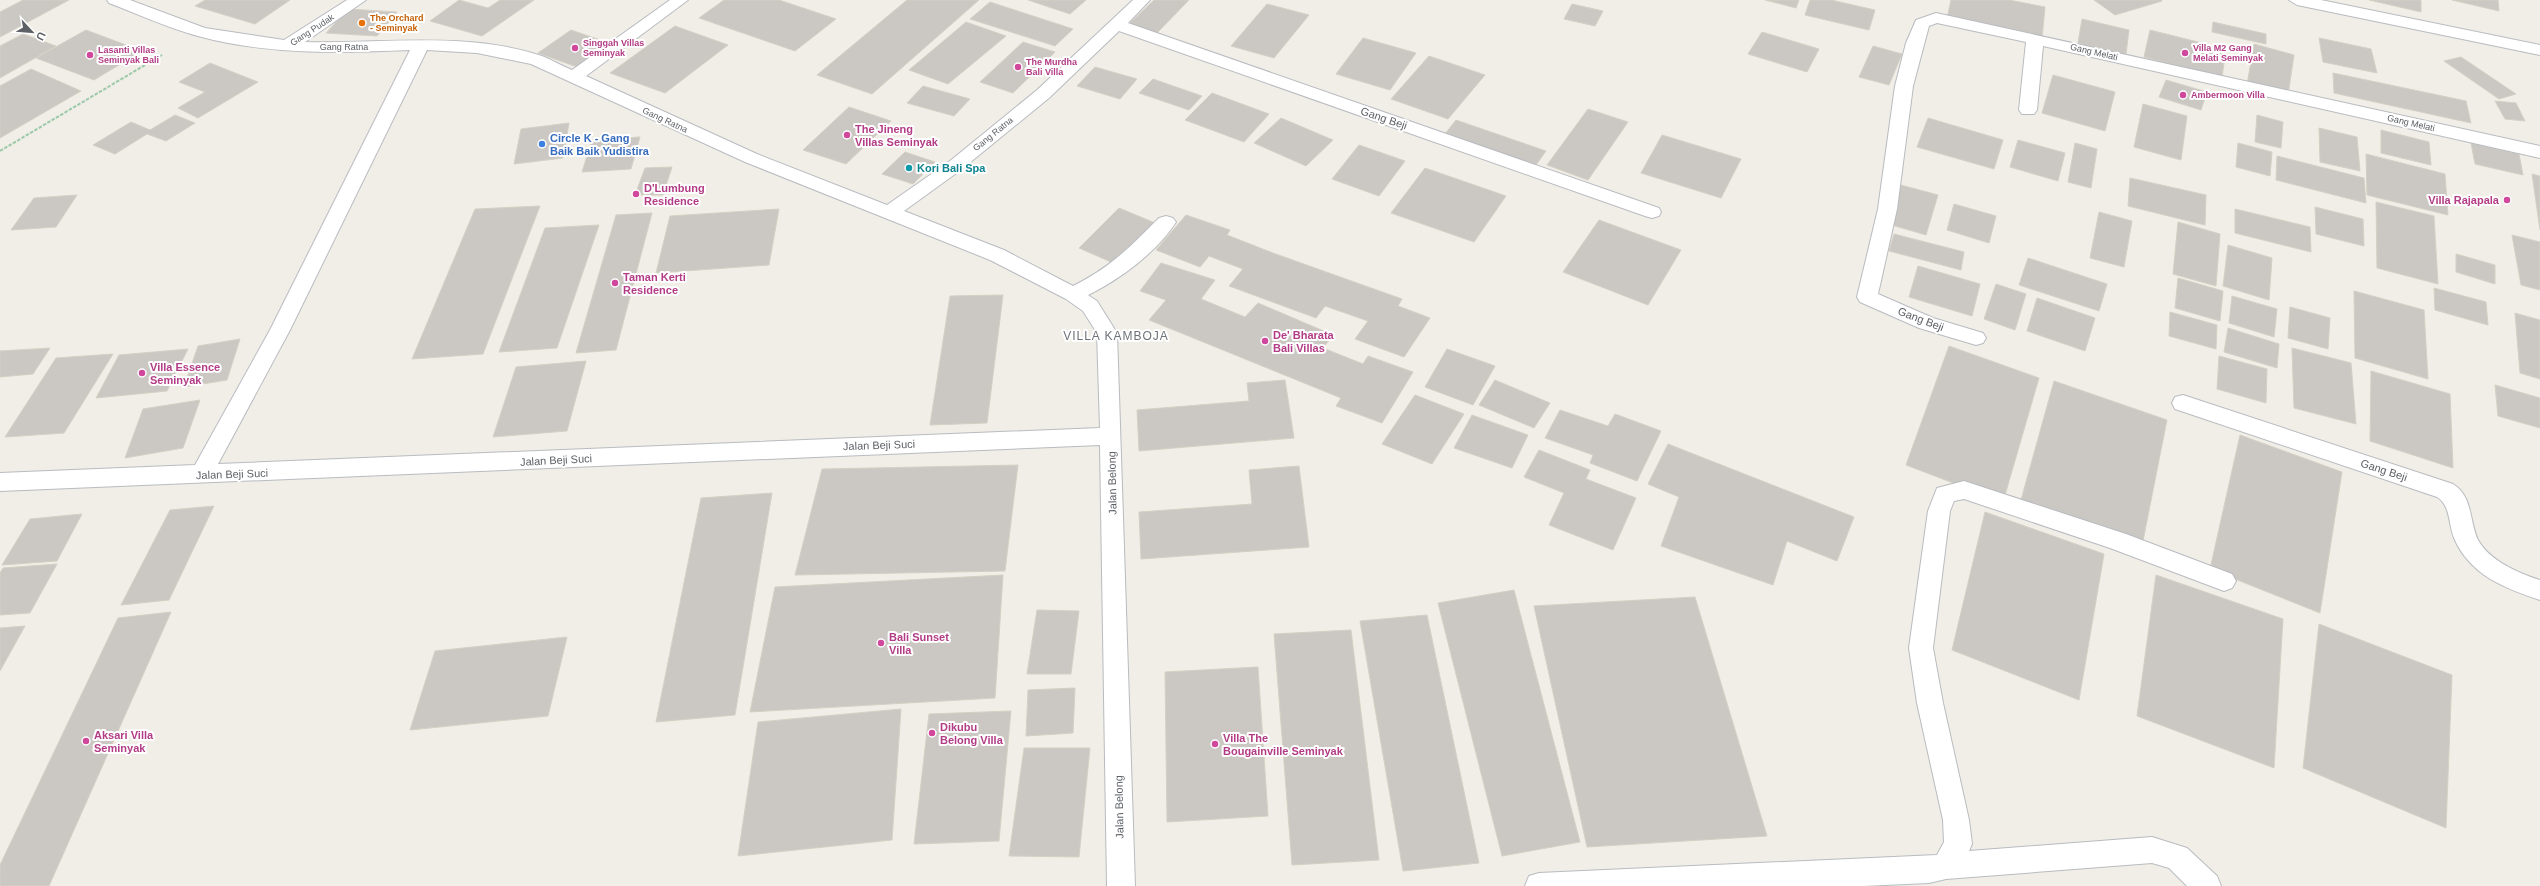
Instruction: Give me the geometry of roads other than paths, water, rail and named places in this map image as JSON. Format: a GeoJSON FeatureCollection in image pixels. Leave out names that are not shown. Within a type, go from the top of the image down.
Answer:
{"type":"FeatureCollection","features":[{"type":"Feature","properties":{"kind":"street","name":"Gang Ratna"},"geometry":{"type":"LineString","coordinates":[[116,0],[202,32],[287,46],[345,48],[421,45],[477,48],[514,54],[536,60],[751,158],[890,212],[956,165],[1043,94],[1142,0]]}},
{"type":"Feature","properties":{"kind":"street","name":"Gang Pudak"},"geometry":{"type":"LineString","coordinates":[[287,46],[358,0]]}},
{"type":"Feature","properties":{"kind":"street"},"geometry":{"type":"LineString","coordinates":[[574,77],[680,0]]}},
{"type":"Feature","properties":{"kind":"street"},"geometry":{"type":"LineString","coordinates":[[2297,0],[2540,50]]}},
{"type":"Feature","properties":{"kind":"street","name":"Gang Melati"},"geometry":{"type":"LineString","coordinates":[[1867,297],[1890,198],[1908,71],[1922,23],[1936,18],[2540,152]]}},
{"type":"Feature","properties":{"kind":"street","name":"Gang Beji"},"geometry":{"type":"LineString","coordinates":[[1116,24],[1652,212]]}},
{"type":"Feature","properties":{"kind":"street"},"geometry":{"type":"LineString","coordinates":[[2028,110],[2035,39]]}},
{"type":"Feature","properties":{"kind":"street"},"geometry":{"type":"LineString","coordinates":[[201,475],[284,323],[421,45]]}},
{"type":"Feature","properties":{"kind":"street","name":"Jalan Belong"},"geometry":{"type":"LineString","coordinates":[[890,212],[997,255],[1072,294],[1090,306],[1106,333],[1111,436],[1121,886]]}},
{"type":"Feature","properties":{"kind":"street"},"geometry":{"type":"LineString","coordinates":[[1072,294],[1106,278],[1128,261],[1166,222]]}},
{"type":"Feature","properties":{"kind":"street","name":"Gang Beji"},"geometry":{"type":"LineString","coordinates":[[1867,297],[1926,323],[1976,338]]}},
{"type":"Feature","properties":{"kind":"street","name":"Gang Beji"},"geometry":{"type":"LineString","coordinates":[[2183,403],[2420,481],[2450,494],[2458,504],[2466,539],[2478,556],[2493,568],[2522,584],[2540,590]]}},
{"type":"Feature","properties":{"kind":"street","name":"Jalan Beji Suci"},"geometry":{"type":"LineString","coordinates":[[0,482],[201,475],[1111,436]]}},
{"type":"Feature","properties":{"kind":"street"},"geometry":{"type":"LineString","coordinates":[[1946,866],[1958,844],[1956,820],[1930,703],[1921,648],[1939,511],[1945,494],[1964,490],[2118,541],[2224,581]]}},
{"type":"Feature","properties":{"kind":"street"},"geometry":{"type":"LineString","coordinates":[[1539,886],[1929,870],[1946,866],[2152,850],[2177,857],[2207,886]]}},
{"type":"Feature","properties":{"kind":"place","name":"The Orchard - Seminyak"},"geometry":{"type":"Point","coordinates":[362,23]}},
{"type":"Feature","properties":{"kind":"place","name":"Singgah Villas Seminyak"},"geometry":{"type":"Point","coordinates":[575,48]}},
{"type":"Feature","properties":{"kind":"place","name":"Villa M2 Gang Melati Seminyak"},"geometry":{"type":"Point","coordinates":[2185,53]}},
{"type":"Feature","properties":{"kind":"place","name":"Lasanti Villas Seminyak Bali"},"geometry":{"type":"Point","coordinates":[90,55]}},
{"type":"Feature","properties":{"kind":"place","name":"The Murdha Bali Villa"},"geometry":{"type":"Point","coordinates":[1018,67]}},
{"type":"Feature","properties":{"kind":"place","name":"Ambermoon Villa"},"geometry":{"type":"Point","coordinates":[2183,95]}},
{"type":"Feature","properties":{"kind":"place","name":"The Jineng Villas Seminyak"},"geometry":{"type":"Point","coordinates":[847,135]}},
{"type":"Feature","properties":{"kind":"place","name":"Circle K - Gang Baik Baik Yudistira"},"geometry":{"type":"Point","coordinates":[542,144]}},
{"type":"Feature","properties":{"kind":"place","name":"Kori Bali Spa"},"geometry":{"type":"Point","coordinates":[909,168]}},
{"type":"Feature","properties":{"kind":"place","name":"D'Lumbung Residence"},"geometry":{"type":"Point","coordinates":[636,194]}},
{"type":"Feature","properties":{"kind":"place","name":"Villa Rajapala"},"geometry":{"type":"Point","coordinates":[2507,200]}},
{"type":"Feature","properties":{"kind":"place","name":"Taman Kerti Residence"},"geometry":{"type":"Point","coordinates":[615,283]}},
{"type":"Feature","properties":{"kind":"place","name":"De' Bharata Bali Villas"},"geometry":{"type":"Point","coordinates":[1265,341]}},
{"type":"Feature","properties":{"kind":"place","name":"Villa Essence Seminyak"},"geometry":{"type":"Point","coordinates":[142,373]}},
{"type":"Feature","properties":{"kind":"place","name":"Bali Sunset Villa"},"geometry":{"type":"Point","coordinates":[881,643]}},
{"type":"Feature","properties":{"kind":"place","name":"Dikubu Belong Villa"},"geometry":{"type":"Point","coordinates":[932,733]}},
{"type":"Feature","properties":{"kind":"place","name":"Aksari Villa Seminyak"},"geometry":{"type":"Point","coordinates":[86,741]}},
{"type":"Feature","properties":{"kind":"place","name":"Villa The Bougainville Seminyak"},"geometry":{"type":"Point","coordinates":[1215,744]}},
{"type":"Feature","properties":{"kind":"district","name":"VILLA KAMBOJA"},"geometry":{"type":"Point","coordinates":[1116,336]}}]}
